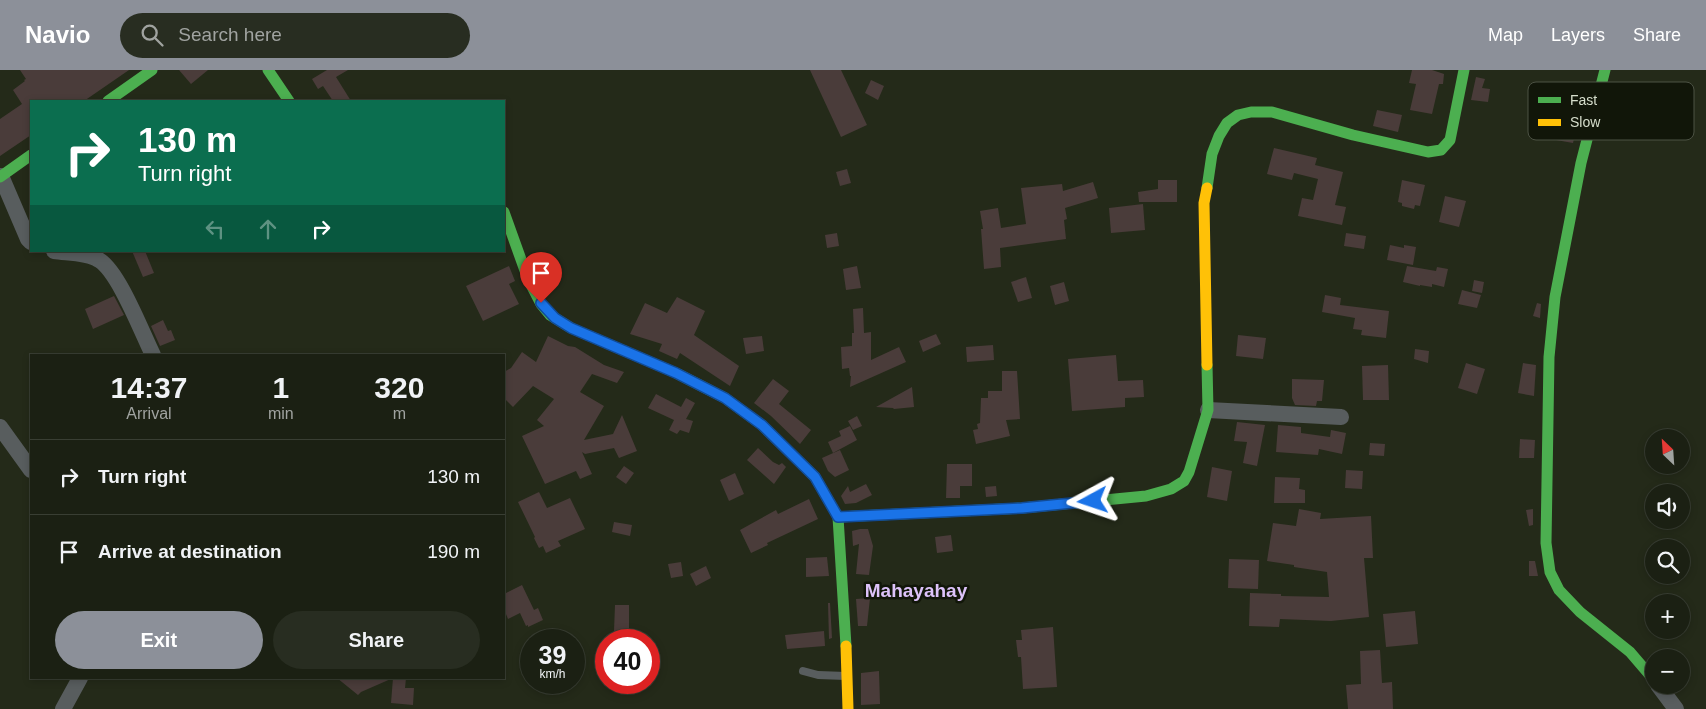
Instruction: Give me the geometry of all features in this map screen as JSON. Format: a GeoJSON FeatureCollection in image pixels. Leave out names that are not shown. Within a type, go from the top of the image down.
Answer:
{"type":"FeatureCollection","features":[{"type":"Feature","properties":{"kind":"street"},"geometry":{"type":"LineString","coordinates":[[109,100],[152,70]]}},
{"type":"Feature","properties":{"kind":"street"},"geometry":{"type":"LineString","coordinates":[[268,70],[288,100]]}},
{"type":"Feature","properties":{"kind":"street"},"geometry":{"type":"LineString","coordinates":[[838,517],[1022,508],[1146,496],[1165,491],[1184,481],[1189,472],[1208,410],[1204,203],[1212,154],[1227,122],[1238,115],[1251,112],[1272,112],[1353,135],[1428,152],[1437,152],[1447,147],[1450,140],[1464,70]]}},
{"type":"Feature","properties":{"kind":"street"},"geometry":{"type":"LineString","coordinates":[[1587,140],[1555,297],[1549,357],[1546,543],[1550,572],[1559,590],[1580,612],[1630,652],[1645,670]]}},
{"type":"Feature","properties":{"kind":"street"},"geometry":{"type":"LineString","coordinates":[[30,156],[0,176],[30,241]]}},
{"type":"Feature","properties":{"kind":"street"},"geometry":{"type":"LineString","coordinates":[[505,215],[535,293],[548,313],[571,328],[676,373],[725,398],[762,425],[815,477],[838,517],[848,676],[848,709]]}},
{"type":"Feature","properties":{"kind":"street"},"geometry":{"type":"LineString","coordinates":[[61,252],[88,256],[100,260],[112,273],[123,292],[152,354]]}},
{"type":"Feature","properties":{"kind":"street"},"geometry":{"type":"LineString","coordinates":[[1208,410],[1341,417]]}},
{"type":"Feature","properties":{"kind":"street"},"geometry":{"type":"LineString","coordinates":[[0,427],[30,469]]}},
{"type":"Feature","properties":{"kind":"street"},"geometry":{"type":"LineString","coordinates":[[64,709],[79,679]]}},
{"type":"Feature","properties":{"kind":"street"},"geometry":{"type":"LineString","coordinates":[[1665,694],[1676,709]]}},
{"type":"Feature","properties":{"kind":"lane"},"geometry":{"type":"LineString","coordinates":[[803,671],[818,675],[848,676]]}},
{"type":"Feature","properties":{"kind":"building"},"geometry":{"type":"Polygon","coordinates":[[[20,70],[129,70],[85,100],[30,100],[30,136],[0,156],[0,119],[22,104],[13,90],[26,79],[20,70]]]}},
{"type":"Feature","properties":{"kind":"building"},"geometry":{"type":"Polygon","coordinates":[[[179,70],[208,70],[191,84],[179,70]]]}},
{"type":"Feature","properties":{"kind":"building"},"geometry":{"type":"Polygon","coordinates":[[[327,70],[348,70],[336,77],[350,100],[332,100],[323,86],[318,89],[312,79],[327,70]]]}},
{"type":"Feature","properties":{"kind":"building"},"geometry":{"type":"Polygon","coordinates":[[[810,70],[841,70],[867,125],[841,137],[810,70]]]}},
{"type":"Feature","properties":{"kind":"building"},"geometry":{"type":"Polygon","coordinates":[[[1412,70],[1432,70],[1444,74],[1443,84],[1439,84],[1432,114],[1410,110],[1416,84],[1409,83],[1412,70]]]}},
{"type":"Feature","properties":{"kind":"building"},"geometry":{"type":"Polygon","coordinates":[[[1476,77],[1485,79],[1482,88],[1490,89],[1488,102],[1471,100],[1476,77]]]}},
{"type":"Feature","properties":{"kind":"building"},"geometry":{"type":"Polygon","coordinates":[[[871,80],[884,86],[878,100],[865,93],[871,80]]]}},
{"type":"Feature","properties":{"kind":"building"},"geometry":{"type":"Polygon","coordinates":[[[1377,110],[1402,115],[1398,132],[1373,126],[1377,110]]]}},
{"type":"Feature","properties":{"kind":"building"},"geometry":{"type":"Polygon","coordinates":[[[1556,140],[1574,140],[1573,143],[1556,140]]]}},
{"type":"Feature","properties":{"kind":"building"},"geometry":{"type":"Polygon","coordinates":[[[1274,148],[1317,158],[1315,165],[1343,172],[1335,205],[1346,207],[1342,225],[1298,216],[1302,198],[1313,200],[1318,179],[1294,173],[1292,180],[1267,174],[1274,148]]]}},
{"type":"Feature","properties":{"kind":"building"},"geometry":{"type":"Polygon","coordinates":[[[847,169],[851,183],[840,186],[836,172],[847,169]]]}},
{"type":"Feature","properties":{"kind":"building"},"geometry":{"type":"Polygon","coordinates":[[[1158,180],[1177,180],[1177,202],[1139,202],[1138,192],[1158,189],[1158,180]]]}},
{"type":"Feature","properties":{"kind":"building"},"geometry":{"type":"Polygon","coordinates":[[[1402,180],[1425,185],[1420,206],[1415,205],[1414,209],[1402,206],[1402,203],[1398,202],[1402,180]]]}},
{"type":"Feature","properties":{"kind":"building"},"geometry":{"type":"Polygon","coordinates":[[[1093,182],[1098,198],[1065,208],[1067,219],[1064,220],[1066,239],[1000,248],[1001,267],[984,269],[981,229],[983,229],[980,211],[998,208],[1001,228],[1026,224],[1021,188],[1062,184],[1063,191],[1093,182]]]}},
{"type":"Feature","properties":{"kind":"building"},"geometry":{"type":"Polygon","coordinates":[[[1445,196],[1466,201],[1459,227],[1439,222],[1445,196]]]}},
{"type":"Feature","properties":{"kind":"building"},"geometry":{"type":"Polygon","coordinates":[[[1143,204],[1145,230],[1111,233],[1109,208],[1143,204]]]}},
{"type":"Feature","properties":{"kind":"building"},"geometry":{"type":"Polygon","coordinates":[[[837,233],[839,246],[827,248],[825,235],[837,233]]]}},
{"type":"Feature","properties":{"kind":"building"},"geometry":{"type":"Polygon","coordinates":[[[1346,233],[1366,236],[1364,249],[1344,246],[1346,233]]]}},
{"type":"Feature","properties":{"kind":"building"},"geometry":{"type":"Polygon","coordinates":[[[1390,245],[1404,248],[1404,245],[1416,247],[1413,265],[1387,260],[1390,245]]]}},
{"type":"Feature","properties":{"kind":"building"},"geometry":{"type":"Polygon","coordinates":[[[132,252],[145,252],[154,273],[143,277],[132,252]]]}},
{"type":"Feature","properties":{"kind":"building"},"geometry":{"type":"Polygon","coordinates":[[[509,266],[515,281],[509,284],[519,304],[483,321],[466,286],[509,266]]]}},
{"type":"Feature","properties":{"kind":"building"},"geometry":{"type":"Polygon","coordinates":[[[857,266],[861,288],[846,290],[843,269],[857,266]]]}},
{"type":"Feature","properties":{"kind":"building"},"geometry":{"type":"Polygon","coordinates":[[[1407,266],[1436,271],[1437,267],[1448,269],[1444,287],[1432,284],[1432,287],[1420,286],[1403,282],[1407,266]]]}},
{"type":"Feature","properties":{"kind":"building"},"geometry":{"type":"Polygon","coordinates":[[[1026,277],[1032,298],[1018,302],[1011,282],[1026,277]]]}},
{"type":"Feature","properties":{"kind":"building"},"geometry":{"type":"Polygon","coordinates":[[[1474,280],[1484,282],[1482,293],[1472,291],[1474,280]]]}},
{"type":"Feature","properties":{"kind":"building"},"geometry":{"type":"Polygon","coordinates":[[[1064,282],[1069,301],[1055,305],[1050,286],[1064,282]]]}},
{"type":"Feature","properties":{"kind":"building"},"geometry":{"type":"Polygon","coordinates":[[[1462,290],[1481,295],[1477,308],[1458,304],[1462,290]]]}},
{"type":"Feature","properties":{"kind":"building"},"geometry":{"type":"Polygon","coordinates":[[[1325,295],[1341,298],[1340,305],[1389,311],[1386,338],[1361,335],[1362,330],[1353,329],[1355,318],[1322,312],[1325,295]]]}},
{"type":"Feature","properties":{"kind":"building"},"geometry":{"type":"Polygon","coordinates":[[[114,296],[124,315],[93,329],[85,309],[114,296]]]}},
{"type":"Feature","properties":{"kind":"building"},"geometry":{"type":"Polygon","coordinates":[[[677,297],[705,311],[694,335],[739,366],[730,386],[680,353],[677,359],[659,351],[662,344],[630,334],[645,303],[667,313],[677,297]]]}},
{"type":"Feature","properties":{"kind":"building"},"geometry":{"type":"Polygon","coordinates":[[[1537,303],[1541,304],[1540,318],[1533,316],[1537,303]]]}},
{"type":"Feature","properties":{"kind":"building"},"geometry":{"type":"Polygon","coordinates":[[[863,308],[864,333],[871,332],[871,360],[899,347],[906,362],[850,387],[851,376],[849,368],[842,369],[841,347],[852,346],[852,333],[854,333],[853,309],[863,308]]]}},
{"type":"Feature","properties":{"kind":"building"},"geometry":{"type":"Polygon","coordinates":[[[163,320],[168,331],[171,330],[175,340],[160,346],[151,326],[163,320]]]}},
{"type":"Feature","properties":{"kind":"building"},"geometry":{"type":"Polygon","coordinates":[[[936,334],[941,344],[923,352],[919,341],[936,334]]]}},
{"type":"Feature","properties":{"kind":"building"},"geometry":{"type":"Polygon","coordinates":[[[1238,335],[1266,338],[1263,359],[1236,356],[1238,335]]]}},
{"type":"Feature","properties":{"kind":"building"},"geometry":{"type":"Polygon","coordinates":[[[548,336],[568,346],[575,347],[604,365],[624,372],[617,383],[592,374],[580,392],[604,406],[584,440],[613,434],[622,415],[637,451],[619,458],[614,448],[585,454],[582,452],[592,474],[580,479],[576,471],[545,484],[522,436],[544,426],[537,420],[554,399],[533,386],[513,407],[505,399],[505,371],[511,368],[522,352],[536,362],[548,336]]]}},
{"type":"Feature","properties":{"kind":"building"},"geometry":{"type":"Polygon","coordinates":[[[762,336],[764,351],[746,354],[743,338],[762,336]]]}},
{"type":"Feature","properties":{"kind":"building"},"geometry":{"type":"Polygon","coordinates":[[[993,345],[994,360],[967,362],[966,347],[993,345]]]}},
{"type":"Feature","properties":{"kind":"building"},"geometry":{"type":"Polygon","coordinates":[[[1415,349],[1429,351],[1428,363],[1414,359],[1415,349]]]}},
{"type":"Feature","properties":{"kind":"building"},"geometry":{"type":"Polygon","coordinates":[[[1116,355],[1118,381],[1143,380],[1144,397],[1125,398],[1125,407],[1072,411],[1068,359],[1116,355]]]}},
{"type":"Feature","properties":{"kind":"building"},"geometry":{"type":"Polygon","coordinates":[[[1466,363],[1485,369],[1477,394],[1458,388],[1466,363]]]}},
{"type":"Feature","properties":{"kind":"building"},"geometry":{"type":"Polygon","coordinates":[[[1523,363],[1536,365],[1534,396],[1518,393],[1523,363]]]}},
{"type":"Feature","properties":{"kind":"building"},"geometry":{"type":"Polygon","coordinates":[[[1388,365],[1389,400],[1363,400],[1362,366],[1388,365]]]}},
{"type":"Feature","properties":{"kind":"building"},"geometry":{"type":"Polygon","coordinates":[[[1002,371],[1017,371],[1020,419],[1006,420],[1010,436],[976,444],[973,430],[978,429],[977,424],[980,423],[981,398],[988,398],[988,391],[1002,391],[1002,371]]]}},
{"type":"Feature","properties":{"kind":"building"},"geometry":{"type":"Polygon","coordinates":[[[773,379],[789,391],[779,404],[811,430],[800,444],[771,416],[754,403],[773,379]]]}},
{"type":"Feature","properties":{"kind":"building"},"geometry":{"type":"Polygon","coordinates":[[[1292,379],[1324,380],[1322,401],[1317,401],[1316,406],[1295,405],[1292,398],[1292,379]]]}},
{"type":"Feature","properties":{"kind":"building"},"geometry":{"type":"Polygon","coordinates":[[[912,387],[914,407],[894,409],[876,407],[912,387]]]}},
{"type":"Feature","properties":{"kind":"building"},"geometry":{"type":"Polygon","coordinates":[[[656,394],[681,407],[686,398],[695,403],[686,419],[693,421],[689,433],[680,430],[677,434],[669,430],[674,420],[648,408],[656,394]]]}},
{"type":"Feature","properties":{"kind":"building"},"geometry":{"type":"Polygon","coordinates":[[[857,416],[862,426],[853,430],[848,421],[857,416]]]}},
{"type":"Feature","properties":{"kind":"building"},"geometry":{"type":"Polygon","coordinates":[[[1237,422],[1265,425],[1257,466],[1243,463],[1247,442],[1234,441],[1237,422]]]}},
{"type":"Feature","properties":{"kind":"building"},"geometry":{"type":"Polygon","coordinates":[[[1278,425],[1301,427],[1301,433],[1330,437],[1331,430],[1346,433],[1342,454],[1319,449],[1318,455],[1276,452],[1278,425]]]}},
{"type":"Feature","properties":{"kind":"building"},"geometry":{"type":"Polygon","coordinates":[[[850,426],[857,440],[833,453],[828,442],[841,436],[839,431],[850,426]]]}},
{"type":"Feature","properties":{"kind":"building"},"geometry":{"type":"Polygon","coordinates":[[[1520,439],[1535,440],[1534,458],[1519,458],[1520,439]]]}},
{"type":"Feature","properties":{"kind":"building"},"geometry":{"type":"Polygon","coordinates":[[[1370,443],[1385,444],[1384,456],[1369,455],[1370,443]]]}},
{"type":"Feature","properties":{"kind":"building"},"geometry":{"type":"Polygon","coordinates":[[[758,448],[773,462],[779,465],[782,463],[786,467],[774,484],[747,460],[758,448]]]}},
{"type":"Feature","properties":{"kind":"building"},"geometry":{"type":"Polygon","coordinates":[[[840,450],[849,470],[835,477],[828,471],[822,458],[840,450]]]}},
{"type":"Feature","properties":{"kind":"building"},"geometry":{"type":"Polygon","coordinates":[[[947,464],[972,464],[972,486],[960,486],[960,498],[946,498],[947,464]]]}},
{"type":"Feature","properties":{"kind":"building"},"geometry":{"type":"Polygon","coordinates":[[[624,466],[634,473],[626,484],[616,477],[624,466]]]}},
{"type":"Feature","properties":{"kind":"building"},"geometry":{"type":"Polygon","coordinates":[[[1212,467],[1232,471],[1227,501],[1207,497],[1212,467]]]}},
{"type":"Feature","properties":{"kind":"building"},"geometry":{"type":"Polygon","coordinates":[[[1346,470],[1363,471],[1362,489],[1345,488],[1346,470]]]}},
{"type":"Feature","properties":{"kind":"building"},"geometry":{"type":"Polygon","coordinates":[[[735,473],[744,494],[729,501],[720,480],[735,473]]]}},
{"type":"Feature","properties":{"kind":"building"},"geometry":{"type":"Polygon","coordinates":[[[1275,477],[1300,478],[1299,489],[1305,490],[1305,503],[1274,503],[1275,477]]]}},
{"type":"Feature","properties":{"kind":"building"},"geometry":{"type":"Polygon","coordinates":[[[866,484],[872,495],[856,503],[845,504],[841,496],[848,486],[850,492],[866,484]]]}},
{"type":"Feature","properties":{"kind":"building"},"geometry":{"type":"Polygon","coordinates":[[[996,486],[997,496],[986,497],[985,487],[996,486]]]}},
{"type":"Feature","properties":{"kind":"building"},"geometry":{"type":"Polygon","coordinates":[[[539,492],[547,508],[570,498],[585,529],[558,541],[561,546],[546,553],[543,546],[539,548],[518,502],[539,492]]]}},
{"type":"Feature","properties":{"kind":"building"},"geometry":{"type":"Polygon","coordinates":[[[809,499],[818,519],[767,543],[768,545],[751,553],[740,530],[776,510],[778,514],[809,499]]]}},
{"type":"Feature","properties":{"kind":"building"},"geometry":{"type":"Polygon","coordinates":[[[1299,509],[1321,513],[1320,519],[1371,516],[1373,558],[1364,558],[1369,617],[1331,621],[1280,619],[1279,627],[1249,626],[1250,593],[1329,597],[1327,572],[1267,561],[1273,523],[1296,526],[1299,509]]]}},
{"type":"Feature","properties":{"kind":"building"},"geometry":{"type":"Polygon","coordinates":[[[1533,509],[1533,525],[1529,526],[1526,510],[1533,509]]]}},
{"type":"Feature","properties":{"kind":"building"},"geometry":{"type":"Polygon","coordinates":[[[614,522],[632,525],[630,536],[612,532],[614,522]]]}},
{"type":"Feature","properties":{"kind":"building"},"geometry":{"type":"Polygon","coordinates":[[[868,529],[873,546],[869,575],[856,574],[859,544],[853,546],[852,531],[868,529]]]}},
{"type":"Feature","properties":{"kind":"building"},"geometry":{"type":"Polygon","coordinates":[[[951,535],[953,551],[937,553],[935,537],[951,535]]]}},
{"type":"Feature","properties":{"kind":"building"},"geometry":{"type":"Polygon","coordinates":[[[827,557],[829,576],[806,577],[806,558],[827,557]]]}},
{"type":"Feature","properties":{"kind":"building"},"geometry":{"type":"Polygon","coordinates":[[[1229,559],[1259,560],[1258,589],[1228,588],[1229,559]]]}},
{"type":"Feature","properties":{"kind":"building"},"geometry":{"type":"Polygon","coordinates":[[[1529,561],[1535,561],[1538,576],[1529,576],[1529,561]]]}},
{"type":"Feature","properties":{"kind":"building"},"geometry":{"type":"Polygon","coordinates":[[[681,562],[683,576],[671,578],[668,564],[681,562]]]}},
{"type":"Feature","properties":{"kind":"building"},"geometry":{"type":"Polygon","coordinates":[[[706,566],[711,578],[696,586],[690,574],[706,566]]]}},
{"type":"Feature","properties":{"kind":"building"},"geometry":{"type":"Polygon","coordinates":[[[522,585],[534,610],[538,608],[543,620],[528,627],[520,613],[508,619],[505,612],[505,594],[522,585]]]}},
{"type":"Feature","properties":{"kind":"building"},"geometry":{"type":"Polygon","coordinates":[[[870,598],[867,626],[858,626],[856,599],[870,598]]]}},
{"type":"Feature","properties":{"kind":"building"},"geometry":{"type":"Polygon","coordinates":[[[828,603],[830,603],[832,638],[829,639],[828,603]]]}},
{"type":"Feature","properties":{"kind":"building"},"geometry":{"type":"Polygon","coordinates":[[[615,605],[629,605],[629,629],[614,629],[615,605]]]}},
{"type":"Feature","properties":{"kind":"building"},"geometry":{"type":"Polygon","coordinates":[[[1415,611],[1418,644],[1386,647],[1383,614],[1415,611]]]}},
{"type":"Feature","properties":{"kind":"building"},"geometry":{"type":"Polygon","coordinates":[[[1053,627],[1057,687],[1023,689],[1021,657],[1018,657],[1016,640],[1022,640],[1021,630],[1053,627]]]}},
{"type":"Feature","properties":{"kind":"building"},"geometry":{"type":"Polygon","coordinates":[[[824,631],[825,646],[787,649],[785,635],[824,631]]]}},
{"type":"Feature","properties":{"kind":"building"},"geometry":{"type":"Polygon","coordinates":[[[1380,650],[1382,683],[1392,682],[1393,709],[1348,709],[1346,685],[1361,684],[1360,651],[1380,650]]]}},
{"type":"Feature","properties":{"kind":"building"},"geometry":{"type":"Polygon","coordinates":[[[879,671],[880,704],[861,705],[861,673],[879,671]]]}},
{"type":"Feature","properties":{"kind":"building"},"geometry":{"type":"Polygon","coordinates":[[[338,679],[391,679],[361,692],[358,695],[338,679]]]}},
{"type":"Feature","properties":{"kind":"building"},"geometry":{"type":"Polygon","coordinates":[[[393,679],[406,679],[405,688],[414,688],[413,705],[391,703],[393,679]]]}},
{"type":"Feature","properties":{"kind":"traffic: fast"},"geometry":{"type":"LineString","coordinates":[[109,100],[152,70]]}},
{"type":"Feature","properties":{"kind":"traffic: fast"},"geometry":{"type":"LineString","coordinates":[[268,70],[288,100]]}},
{"type":"Feature","properties":{"kind":"traffic: fast"},"geometry":{"type":"LineString","coordinates":[[1207,188],[1212,154],[1219,136],[1227,123],[1238,115],[1251,112],[1272,112],[1353,135],[1428,152],[1441,150],[1450,140],[1464,70]]}},
{"type":"Feature","properties":{"kind":"traffic: fast"},"geometry":{"type":"LineString","coordinates":[[1602,82],[1605,70]]}},
{"type":"Feature","properties":{"kind":"traffic: fast"},"geometry":{"type":"LineString","coordinates":[[1587,140],[1555,297],[1549,357],[1546,543],[1550,572],[1559,590],[1580,612],[1630,652],[1645,670]]}},
{"type":"Feature","properties":{"kind":"traffic: fast"},"geometry":{"type":"LineString","coordinates":[[0,177],[30,156]]}},
{"type":"Feature","properties":{"kind":"traffic: fast"},"geometry":{"type":"LineString","coordinates":[[505,215],[528,279],[541,304],[550,315],[571,328],[676,373],[725,398],[762,425],[815,477],[838,517],[846,646]]}},
{"type":"Feature","properties":{"kind":"traffic: fast"},"geometry":{"type":"LineString","coordinates":[[838,517],[1022,508],[1146,496],[1171,489],[1184,481],[1189,472],[1208,410],[1207,365]]}},
{"type":"Feature","properties":{"kind":"traffic: slow"},"geometry":{"type":"LineString","coordinates":[[1207,188],[1204,203],[1207,365]]}},
{"type":"Feature","properties":{"kind":"traffic: slow"},"geometry":{"type":"LineString","coordinates":[[846,646],[848,709]]}},
{"type":"Feature","properties":{"kind":"district","name":"Mahayahay"},"geometry":{"type":"Point","coordinates":[916,590]}},
{"type":"Feature","properties":{"kind":"route"},"geometry":{"type":"LineString","coordinates":[[541,303],[548,313],[571,328],[676,373],[725,398],[762,425],[815,477],[838,517],[1022,508],[1093,501]]}}]}
